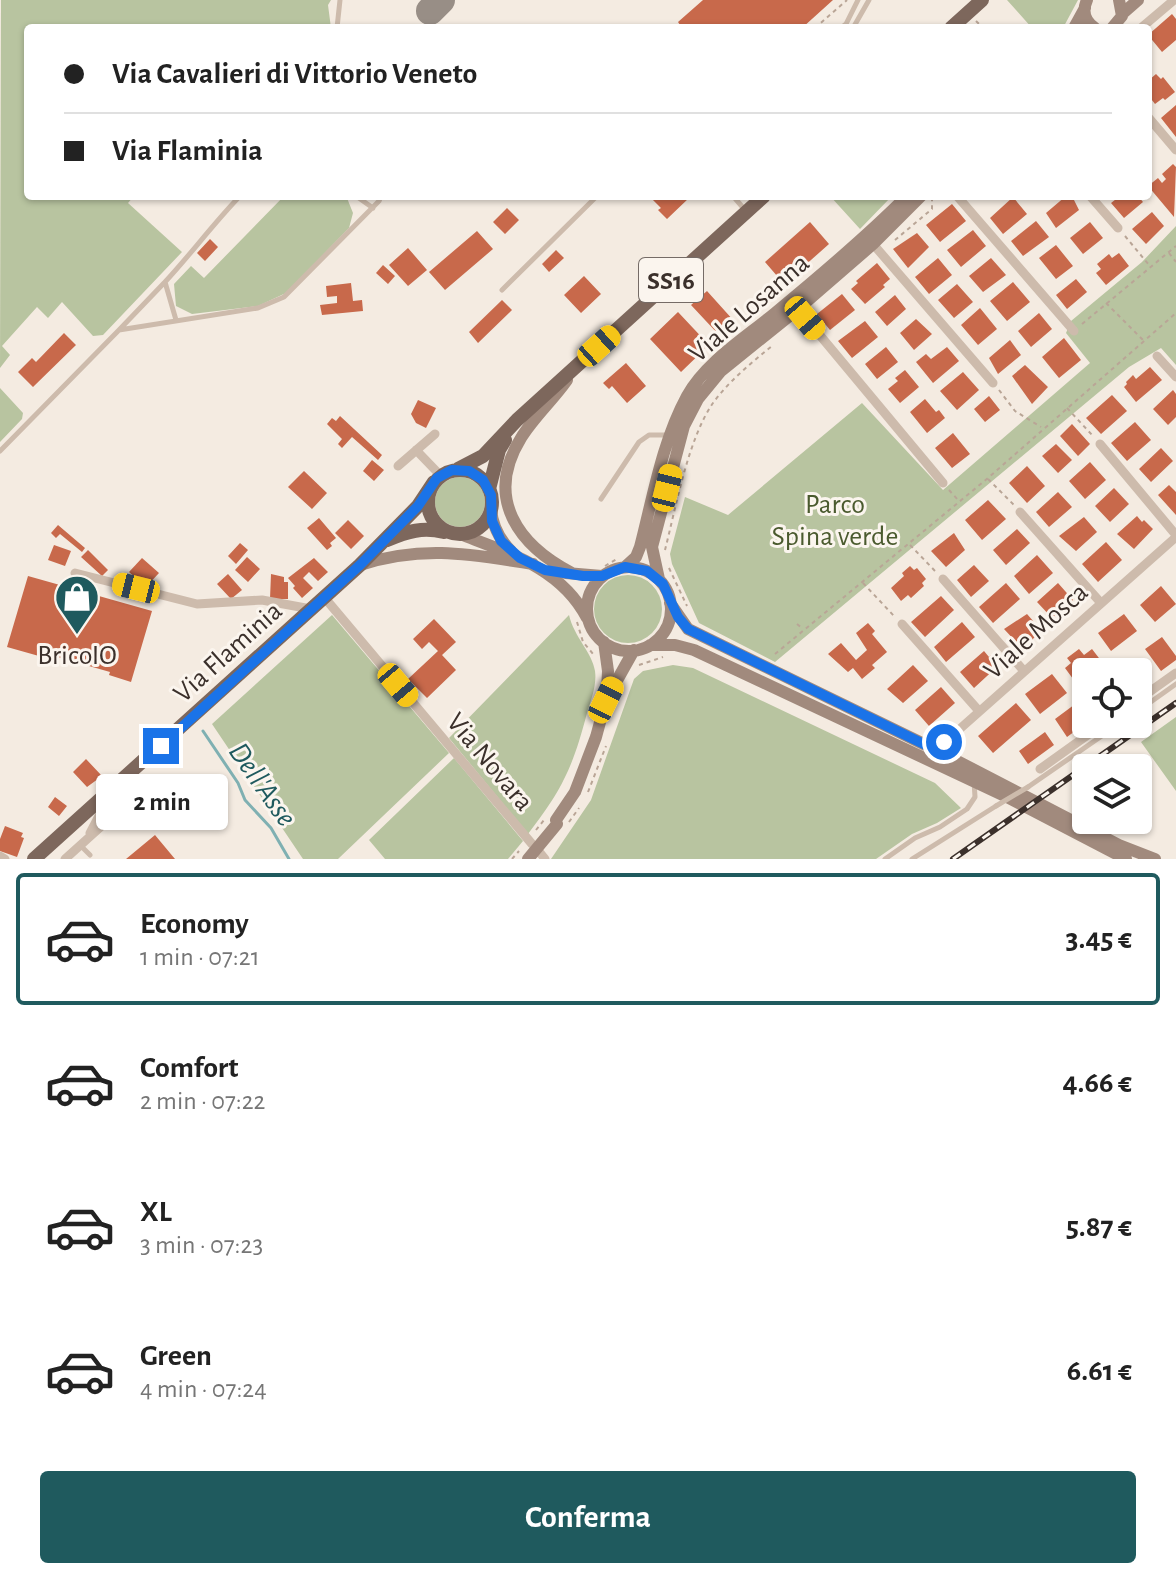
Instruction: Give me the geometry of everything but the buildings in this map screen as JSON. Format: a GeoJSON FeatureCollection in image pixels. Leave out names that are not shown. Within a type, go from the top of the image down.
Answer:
{"type":"FeatureCollection","features":[{"type":"Feature","properties":{"kind":"main road"},"geometry":{"type":"LineString","coordinates":[[955,24],[982,0]]}},
{"type":"Feature","properties":{"kind":"main road"},"geometry":{"type":"LineString","coordinates":[[1119,0],[1122,14]]}},
{"type":"Feature","properties":{"kind":"main road"},"geometry":{"type":"LineString","coordinates":[[1117,24],[1122,14],[1138,0]]}},
{"type":"Feature","properties":{"kind":"main road"},"geometry":{"type":"LineString","coordinates":[[1076,24],[1086,4]]}},
{"type":"Feature","properties":{"kind":"main road"},"geometry":{"type":"LineString","coordinates":[[1086,4],[1085,18],[1091,24]]}},
{"type":"Feature","properties":{"kind":"main road","name":"SS16"},"geometry":{"type":"LineString","coordinates":[[458,469],[483,456],[517,420],[760,200]]}},
{"type":"Feature","properties":{"kind":"main road","name":"Viale Losanna"},"geometry":{"type":"LineString","coordinates":[[621,563],[636,557],[640,547],[670,435],[689,393],[714,363],[866,236],[903,200]]}},
{"type":"Feature","properties":{"kind":"main road","name":"Viale Losanna"},"geometry":{"type":"LineString","coordinates":[[918,200],[880,245],[721,371],[698,399],[684,426],[652,547],[659,579],[670,603],[688,629],[932,756]]}},
{"type":"Feature","properties":{"kind":"main road"},"geometry":{"type":"LineString","coordinates":[[572,573],[545,557],[524,539],[509,510],[506,486],[509,462],[521,437],[578,365]]}},
{"type":"Feature","properties":{"kind":"main road"},"geometry":{"type":"LineString","coordinates":[[517,420],[499,450],[489,489],[492,521],[501,541],[520,558]]}},
{"type":"Feature","properties":{"kind":"main road"},"geometry":{"type":"LineString","coordinates":[[489,489],[474,473],[458,469],[438,479],[429,493],[429,513],[441,528],[539,567],[577,600],[604,642],[618,649],[675,645],[694,650],[932,756],[1133,857],[1155,859]]}},
{"type":"Feature","properties":{"kind":"main road","name":"Via Flaminia"},"geometry":{"type":"LineString","coordinates":[[34,859],[360,565],[418,506],[438,479]]}},
{"type":"Feature","properties":{"kind":"main road"},"geometry":{"type":"LineString","coordinates":[[456,534],[478,528],[491,508]]}},
{"type":"Feature","properties":{"kind":"main road","name":"Via Flaminia"},"geometry":{"type":"LineString","coordinates":[[383,542],[407,531],[427,528],[456,534]]}},
{"type":"Feature","properties":{"kind":"main road"},"geometry":{"type":"LineString","coordinates":[[360,565],[387,557],[439,551],[572,573],[601,572],[621,563],[640,568],[659,579]]}},
{"type":"Feature","properties":{"kind":"main road"},"geometry":{"type":"LineString","coordinates":[[589,623],[587,601],[601,572]]}},
{"type":"Feature","properties":{"kind":"main road"},"geometry":{"type":"LineString","coordinates":[[650,645],[666,627],[670,603]]}},
{"type":"Feature","properties":{"kind":"main road"},"geometry":{"type":"LineString","coordinates":[[604,642],[608,671],[606,700]]}},
{"type":"Feature","properties":{"kind":"main road"},"geometry":{"type":"LineString","coordinates":[[519,859],[534,850],[557,824],[552,818],[575,792],[585,770],[606,700],[634,650]]}},
{"type":"Feature","properties":{"kind":"street"},"geometry":{"type":"LineString","coordinates":[[1146,24],[1174,2]]}},
{"type":"Feature","properties":{"kind":"street"},"geometry":{"type":"LineString","coordinates":[[1152,122],[1176,150]]}},
{"type":"Feature","properties":{"kind":"street"},"geometry":{"type":"LineString","coordinates":[[960,200],[1074,331]]}},
{"type":"Feature","properties":{"kind":"street"},"geometry":{"type":"LineString","coordinates":[[1094,200],[1118,228]]}},
{"type":"Feature","properties":{"kind":"street"},"geometry":{"type":"LineString","coordinates":[[880,245],[993,383]]}},
{"type":"Feature","properties":{"kind":"street"},"geometry":{"type":"LineString","coordinates":[[798,309],[943,483]]}},
{"type":"Feature","properties":{"kind":"street"},"geometry":{"type":"LineString","coordinates":[[1157,356],[1176,377]]}},
{"type":"Feature","properties":{"kind":"street"},"geometry":{"type":"LineString","coordinates":[[398,466],[435,434]]}},
{"type":"Feature","properties":{"kind":"street"},"geometry":{"type":"LineString","coordinates":[[1100,444],[1176,536]]}},
{"type":"Feature","properties":{"kind":"street"},"geometry":{"type":"LineString","coordinates":[[416,450],[438,479]]}},
{"type":"Feature","properties":{"kind":"street"},"geometry":{"type":"LineString","coordinates":[[1020,512],[1101,603]]}},
{"type":"Feature","properties":{"kind":"street","name":"Viale Mosca"},"geometry":{"type":"LineString","coordinates":[[932,756],[1176,536]]}},
{"type":"Feature","properties":{"kind":"street","name":"Via Flaminia"},"geometry":{"type":"LineString","coordinates":[[75,573],[197,604],[262,600],[311,609]]}},
{"type":"Feature","properties":{"kind":"street"},"geometry":{"type":"LineString","coordinates":[[943,579],[1024,671]]}},
{"type":"Feature","properties":{"kind":"street","name":"Via Novara"},"geometry":{"type":"LineString","coordinates":[[324,597],[534,850]]}},
{"type":"Feature","properties":{"kind":"street"},"geometry":{"type":"LineString","coordinates":[[902,624],[979,711]]}},
{"type":"Feature","properties":{"kind":"street"},"geometry":{"type":"LineString","coordinates":[[1152,690],[1176,673]]}},
{"type":"Feature","properties":{"kind":"street"},"geometry":{"type":"LineString","coordinates":[[1040,769],[1083,738]]}},
{"type":"Feature","properties":{"kind":"street"},"geometry":{"type":"LineString","coordinates":[[84,842],[116,785]]}},
{"type":"Feature","properties":{"kind":"street"},"geometry":{"type":"LineString","coordinates":[[65,859],[136,795]]}},
{"type":"Feature","properties":{"kind":"lane"},"geometry":{"type":"LineString","coordinates":[[337,24],[340,0]]}},
{"type":"Feature","properties":{"kind":"lane"},"geometry":{"type":"LineString","coordinates":[[843,24],[858,0]]}},
{"type":"Feature","properties":{"kind":"lane"},"geometry":{"type":"LineString","coordinates":[[855,24],[869,0]]}},
{"type":"Feature","properties":{"kind":"lane"},"geometry":{"type":"LineString","coordinates":[[0,451],[165,282],[236,200]]}},
{"type":"Feature","properties":{"kind":"lane"},"geometry":{"type":"LineString","coordinates":[[362,200],[373,208]]}},
{"type":"Feature","properties":{"kind":"lane"},"geometry":{"type":"LineString","coordinates":[[119,330],[258,308],[284,297],[378,200]]}},
{"type":"Feature","properties":{"kind":"lane"},"geometry":{"type":"LineString","coordinates":[[502,290],[593,200]]}},
{"type":"Feature","properties":{"kind":"lane"},"geometry":{"type":"LineString","coordinates":[[736,200],[747,212]]}},
{"type":"Feature","properties":{"kind":"lane"},"geometry":{"type":"LineString","coordinates":[[165,282],[176,320]]}},
{"type":"Feature","properties":{"kind":"lane"},"geometry":{"type":"LineString","coordinates":[[601,499],[639,442],[649,435],[670,435]]}},
{"type":"Feature","properties":{"kind":"lane"},"geometry":{"type":"LineString","coordinates":[[1152,701],[1176,684]]}},
{"type":"Feature","properties":{"kind":"lane"},"geometry":{"type":"LineString","coordinates":[[912,859],[1028,787],[1099,738]]}},
{"type":"Feature","properties":{"kind":"lane"},"geometry":{"type":"LineString","coordinates":[[885,859],[967,809],[975,797],[975,778]]}},
{"type":"Feature","properties":{"kind":"lane"},"geometry":{"type":"LineString","coordinates":[[84,842],[90,855]]}},
{"type":"Feature","properties":{"kind":"path"},"geometry":{"type":"LineString","coordinates":[[820,24],[847,0]]}},
{"type":"Feature","properties":{"kind":"path"},"geometry":{"type":"LineString","coordinates":[[880,245],[932,209],[932,200]]}},
{"type":"Feature","properties":{"kind":"path"},"geometry":{"type":"LineString","coordinates":[[1118,228],[1150,266]]}},
{"type":"Feature","properties":{"kind":"path"},"geometry":{"type":"LineString","coordinates":[[1074,331],[1176,246]]}},
{"type":"Feature","properties":{"kind":"path"},"geometry":{"type":"LineString","coordinates":[[1168,252],[1176,262]]}},
{"type":"Feature","properties":{"kind":"path"},"geometry":{"type":"LineString","coordinates":[[1105,303],[1143,340]]}},
{"type":"Feature","properties":{"kind":"path"},"geometry":{"type":"LineString","coordinates":[[775,654],[988,478],[1176,313]]}},
{"type":"Feature","properties":{"kind":"path"},"geometry":{"type":"LineString","coordinates":[[665,550],[694,442],[708,411],[732,381],[775,343]]}},
{"type":"Feature","properties":{"kind":"path"},"geometry":{"type":"LineString","coordinates":[[993,383],[1015,411],[1043,428]]}},
{"type":"Feature","properties":{"kind":"path"},"geometry":{"type":"LineString","coordinates":[[1067,407],[1100,444]]}},
{"type":"Feature","properties":{"kind":"path"},"geometry":{"type":"LineString","coordinates":[[988,478],[1020,512]]}},
{"type":"Feature","properties":{"kind":"path"},"geometry":{"type":"LineString","coordinates":[[943,483],[959,501]]}},
{"type":"Feature","properties":{"kind":"path"},"geometry":{"type":"LineString","coordinates":[[909,544],[943,579]]}},
{"type":"Feature","properties":{"kind":"path"},"geometry":{"type":"LineString","coordinates":[[601,572],[621,563]]}},
{"type":"Feature","properties":{"kind":"path"},"geometry":{"type":"LineString","coordinates":[[666,563],[691,615]]}},
{"type":"Feature","properties":{"kind":"path"},"geometry":{"type":"LineString","coordinates":[[862,582],[902,624]]}},
{"type":"Feature","properties":{"kind":"path"},"geometry":{"type":"LineString","coordinates":[[574,614],[579,635],[595,656],[597,664]]}},
{"type":"Feature","properties":{"kind":"path"},"geometry":{"type":"LineString","coordinates":[[797,624],[804,630]]}},
{"type":"Feature","properties":{"kind":"path"},"geometry":{"type":"LineString","coordinates":[[512,859],[534,850],[552,818]]}},
{"type":"Feature","properties":{"kind":"green space"},"geometry":{"type":"Polygon","coordinates":[[[1,0],[331,0],[328,5],[330,24],[24,24],[24,200],[131,200],[128,203],[182,252],[103,335],[93,336],[62,302],[48,318],[37,307],[2,346],[10,355],[0,368],[1,0]]]}},
{"type":"Feature","properties":{"kind":"green space"},"geometry":{"type":"Polygon","coordinates":[[[1007,0],[1078,0],[1065,24],[1028,24],[1007,0]]]}},
{"type":"Feature","properties":{"kind":"green space"},"geometry":{"type":"Polygon","coordinates":[[[280,200],[348,200],[353,213],[349,228],[286,293],[258,306],[192,314],[176,306],[174,284],[191,266],[204,278],[280,200]]]}},
{"type":"Feature","properties":{"kind":"green space"},"geometry":{"type":"Polygon","coordinates":[[[834,200],[888,200],[860,229],[834,200]]]}},
{"type":"Feature","properties":{"kind":"green space","name":"Parco Spina verde"},"geometry":{"type":"Polygon","coordinates":[[[1176,226],[1176,365],[1161,348],[1129,367],[775,662],[699,623],[670,554],[685,497],[728,515],[862,403],[943,490],[1090,363],[1066,333],[1071,321],[1142,262],[1176,226]]]}},
{"type":"Feature","properties":{"kind":"green space"},"geometry":{"type":"Polygon","coordinates":[[[0,388],[23,413],[22,419],[0,442],[0,388]]]}},
{"type":"Feature","properties":{"kind":"green space"},"geometry":{"type":"Polygon","coordinates":[[[460,477],[477,485],[485,502],[477,519],[460,527],[443,519],[435,502],[443,485],[460,477]]]}},
{"type":"Feature","properties":{"kind":"green space"},"geometry":{"type":"Polygon","coordinates":[[[628,575],[652,585],[662,609],[652,633],[628,643],[604,633],[594,609],[604,585],[628,575]]]}},
{"type":"Feature","properties":{"kind":"green space"},"geometry":{"type":"Polygon","coordinates":[[[332,615],[449,753],[338,859],[303,859],[212,724],[332,615]]]}},
{"type":"Feature","properties":{"kind":"green space"},"geometry":{"type":"Polygon","coordinates":[[[569,615],[593,664],[594,687],[577,748],[565,777],[528,834],[449,738],[569,615]]]}},
{"type":"Feature","properties":{"kind":"green space"},"geometry":{"type":"Polygon","coordinates":[[[673,665],[693,668],[935,783],[961,808],[912,834],[876,859],[551,859],[591,800],[634,679],[643,671],[673,665]]]}},
{"type":"Feature","properties":{"kind":"green space"},"geometry":{"type":"Polygon","coordinates":[[[1176,717],[1176,791],[1141,742],[1152,738],[1152,734],[1176,717]]]}},
{"type":"Feature","properties":{"kind":"green space"},"geometry":{"type":"Polygon","coordinates":[[[454,758],[523,841],[508,859],[385,859],[369,840],[454,758]]]}},
{"type":"Feature","properties":{"kind":"waterway","name":"Dell'Asse"},"geometry":{"type":"LineString","coordinates":[[203,731],[238,783],[245,800],[271,828],[289,859]]}},
{"type":"Feature","properties":{"kind":"taxiway"},"geometry":{"type":"LineString","coordinates":[[430,11],[441,0]]}},
{"type":"Feature","properties":{"kind":"railway"},"geometry":{"type":"LineString","coordinates":[[953,859],[1176,703]]}},
{"type":"Feature","properties":{"kind":"place","name":"BricoIO"},"geometry":{"type":"Point","coordinates":[77,636]}},
{"type":"Feature","properties":{"kind":"route"},"geometry":{"type":"LineString","coordinates":[[161,746],[372,553],[418,506],[437,478],[458,469],[474,473],[487,484],[491,495],[492,521],[501,541],[520,558],[545,570],[583,576],[602,576],[625,567],[647,571],[663,584],[670,603],[688,629],[936,750],[944,742]]}}]}
